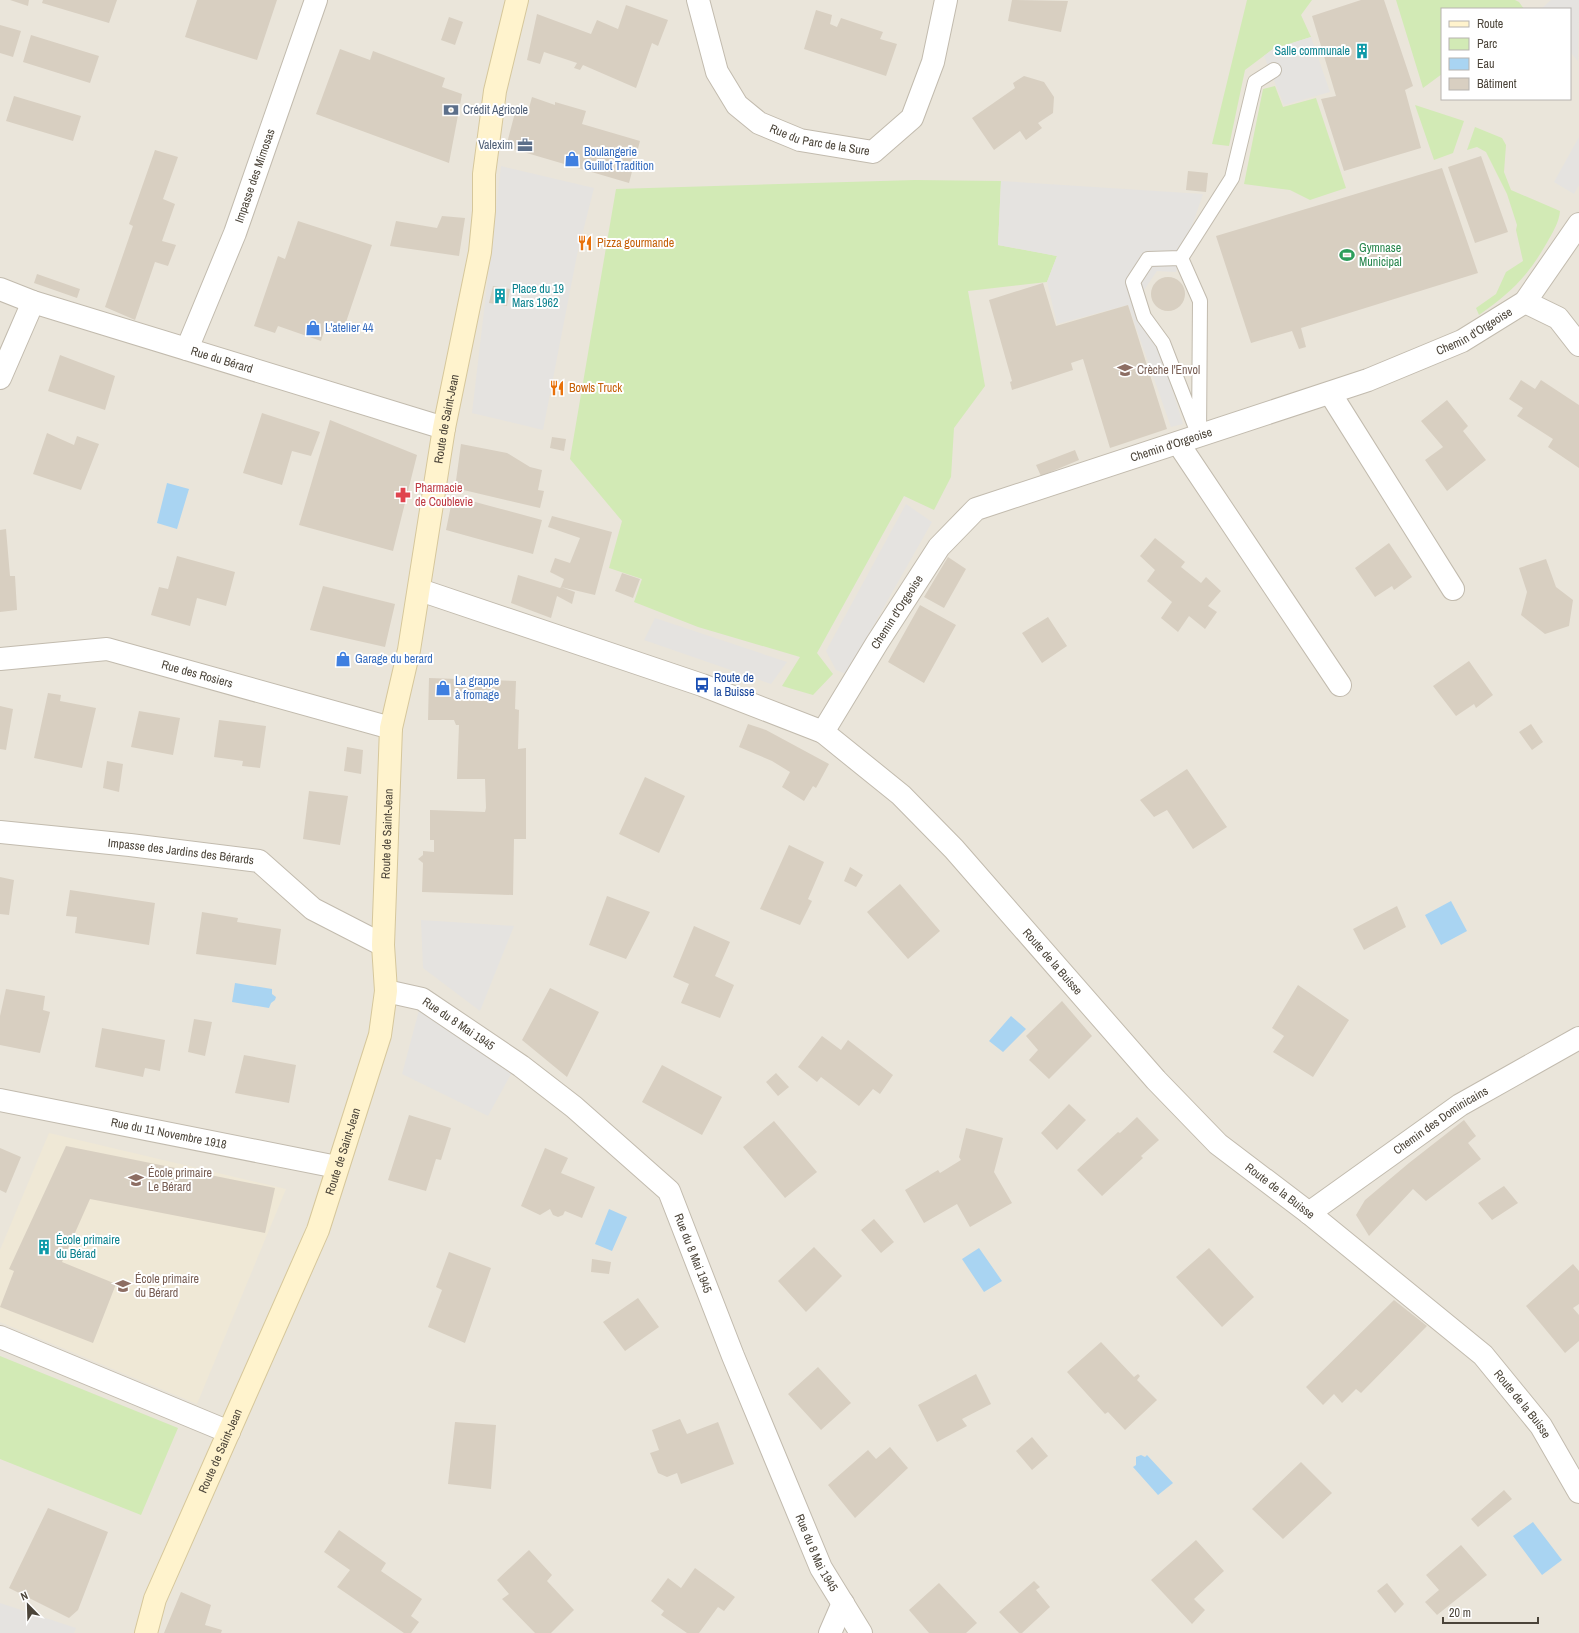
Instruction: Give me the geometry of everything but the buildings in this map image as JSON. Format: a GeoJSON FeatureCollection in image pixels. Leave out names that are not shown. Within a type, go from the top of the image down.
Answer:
{"type":"FeatureCollection","features":[{"type":"Feature","properties":{"kind":"main road","name":"Route de Saint-Jean"},"geometry":{"type":"LineString","coordinates":[[146,1633],[154,1599],[318,1230],[380,1035],[386,991],[383,945],[391,728],[409,650],[420,590],[444,428],[480,252],[484,211],[484,174],[495,91],[517,0]]}},
{"type":"Feature","properties":{"kind":"street","name":"Impasse des Mimosas"},"geometry":{"type":"LineString","coordinates":[[187,349],[234,233],[316,0]]}},
{"type":"Feature","properties":{"kind":"street","name":"Rue du Parc de la Sure"},"geometry":{"type":"LineString","coordinates":[[698,0],[717,72],[737,105],[759,124],[800,140],[873,152],[912,118],[933,62],[946,0]]}},
{"type":"Feature","properties":{"kind":"street","name":"Chemin d'Orgeoise"},"geometry":{"type":"LineString","coordinates":[[824,732],[877,643],[939,547],[976,509],[1368,380],[1462,341],[1525,302],[1579,224]]}},
{"type":"Feature","properties":{"kind":"street","name":"Rue du Bérard"},"geometry":{"type":"LineString","coordinates":[[0,289],[33,302],[444,428]]}},
{"type":"Feature","properties":{"kind":"street"},"geometry":{"type":"LineString","coordinates":[[0,378],[33,302]]}},
{"type":"Feature","properties":{"kind":"street"},"geometry":{"type":"LineString","coordinates":[[1525,302],[1558,318],[1579,345]]}},
{"type":"Feature","properties":{"kind":"street"},"geometry":{"type":"LineString","coordinates":[[1330,393],[1453,588]]}},
{"type":"Feature","properties":{"kind":"street"},"geometry":{"type":"LineString","coordinates":[[1178,443],[1340,685]]}},
{"type":"Feature","properties":{"kind":"street","name":"Route de la Buisse"},"geometry":{"type":"LineString","coordinates":[[420,590],[702,685],[824,732],[902,794],[954,849],[1156,1080],[1218,1144],[1309,1213],[1483,1355],[1541,1426],[1579,1492]]}},
{"type":"Feature","properties":{"kind":"street","name":"Rue des Rosiers"},"geometry":{"type":"LineString","coordinates":[[0,659],[107,649],[391,728]]}},
{"type":"Feature","properties":{"kind":"street","name":"Impasse des Jardins des Bérards"},"geometry":{"type":"LineString","coordinates":[[0,832],[130,845],[259,862],[313,908],[383,945]]}},
{"type":"Feature","properties":{"kind":"street","name":"Rue du 8 Mai 1945"},"geometry":{"type":"LineString","coordinates":[[386,991],[422,999],[521,1066],[574,1107],[669,1191],[733,1356],[821,1568],[861,1633]]}},
{"type":"Feature","properties":{"kind":"street","name":"Chemin des Dominicains"},"geometry":{"type":"LineString","coordinates":[[1309,1213],[1460,1105],[1579,1038]]}},
{"type":"Feature","properties":{"kind":"street","name":"Rue du 11 Novembre 1918"},"geometry":{"type":"LineString","coordinates":[[0,1100],[337,1167]]}},
{"type":"Feature","properties":{"kind":"street"},"geometry":{"type":"LineString","coordinates":[[0,1337],[229,1432]]}},
{"type":"Feature","properties":{"kind":"street"},"geometry":{"type":"LineString","coordinates":[[830,1633],[843,1603]]}},
{"type":"Feature","properties":{"kind":"lane"},"geometry":{"type":"LineString","coordinates":[[1181,258],[1232,178],[1255,82],[1274,70]]}},
{"type":"Feature","properties":{"kind":"lane"},"geometry":{"type":"LineString","coordinates":[[1181,258],[1200,301],[1199,436]]}},
{"type":"Feature","properties":{"kind":"lane"},"geometry":{"type":"LineString","coordinates":[[1181,258],[1148,259],[1134,282],[1144,317],[1163,343],[1199,436]]}},
{"type":"Feature","properties":{"kind":"shaded area"},"geometry":{"type":"Polygon","coordinates":[[[0,0],[1579,0],[1579,1633],[0,1633],[0,0]]]}},
{"type":"Feature","properties":{"kind":"shaded area"},"geometry":{"type":"Polygon","coordinates":[[[1551,0],[1579,0],[1578,61],[1571,53],[1571,8],[1542,8],[1551,0]]]}},
{"type":"Feature","properties":{"kind":"shaded area"},"geometry":{"type":"Polygon","coordinates":[[[1311,37],[1330,92],[1284,105],[1264,56],[1273,49],[1311,37]]]}},
{"type":"Feature","properties":{"kind":"shaded area"},"geometry":{"type":"Polygon","coordinates":[[[1579,137],[1579,185],[1574,194],[1554,182],[1579,137]]]}},
{"type":"Feature","properties":{"kind":"shaded area"},"geometry":{"type":"Polygon","coordinates":[[[501,166],[594,188],[577,255],[543,430],[472,413],[501,166]]]}},
{"type":"Feature","properties":{"kind":"shaded area"},"geometry":{"type":"Polygon","coordinates":[[[1001,181],[1203,194],[1176,272],[1157,271],[1142,293],[1183,424],[1171,427],[1128,305],[1057,324],[1047,282],[1057,256],[998,245],[1001,181]]]}},
{"type":"Feature","properties":{"kind":"shaded area"},"geometry":{"type":"Polygon","coordinates":[[[906,504],[932,522],[846,674],[836,670],[826,651],[906,504]]]}},
{"type":"Feature","properties":{"kind":"shaded area"},"geometry":{"type":"Polygon","coordinates":[[[655,618],[787,662],[771,684],[644,640],[655,618]]]}},
{"type":"Feature","properties":{"kind":"shaded area"},"geometry":{"type":"Polygon","coordinates":[[[421,920],[514,926],[480,1011],[423,968],[421,920]]]}},
{"type":"Feature","properties":{"kind":"shaded area"},"geometry":{"type":"Polygon","coordinates":[[[422,999],[521,1066],[511,1074],[488,1116],[402,1074],[422,999]]]}},
{"type":"Feature","properties":{"kind":"shaded area","name":"École primaire du Bérard"},"geometry":{"type":"Polygon","coordinates":[[[49,1133],[286,1189],[197,1404],[0,1322],[0,1250],[49,1133]]]}},
{"type":"Feature","properties":{"kind":"shaded area"},"geometry":{"type":"Polygon","coordinates":[[[0,1603],[76,1628],[74,1633],[0,1633],[0,1603]]]}},
{"type":"Feature","properties":{"kind":"green space"},"geometry":{"type":"Polygon","coordinates":[[[1247,0],[1312,0],[1301,15],[1311,37],[1273,49],[1245,70],[1229,146],[1212,144],[1247,0]]]}},
{"type":"Feature","properties":{"kind":"green space"},"geometry":{"type":"Polygon","coordinates":[[[1396,0],[1515,0],[1519,2],[1523,8],[1441,8],[1441,75],[1423,88],[1396,0]]]}},
{"type":"Feature","properties":{"kind":"green space"},"geometry":{"type":"Polygon","coordinates":[[[1275,86],[1283,107],[1316,98],[1346,188],[1310,200],[1290,190],[1244,184],[1263,89],[1275,86]]]}},
{"type":"Feature","properties":{"kind":"green space"},"geometry":{"type":"Polygon","coordinates":[[[1415,105],[1464,121],[1453,153],[1434,160],[1415,105]]]}},
{"type":"Feature","properties":{"kind":"green space"},"geometry":{"type":"Polygon","coordinates":[[[1475,127],[1502,138],[1506,145],[1504,172],[1511,190],[1560,211],[1553,232],[1542,252],[1527,273],[1501,298],[1479,315],[1476,308],[1496,294],[1506,272],[1523,261],[1516,230],[1517,225],[1507,194],[1486,152],[1477,147],[1467,150],[1475,127]]]}},
{"type":"Feature","properties":{"kind":"green space"},"geometry":{"type":"Polygon","coordinates":[[[915,180],[1001,181],[998,245],[1057,256],[1047,282],[968,291],[985,386],[954,428],[951,477],[934,510],[904,496],[817,653],[833,674],[813,695],[782,686],[800,657],[698,627],[634,602],[642,579],[609,568],[622,521],[570,459],[616,189],[915,180]]]}},
{"type":"Feature","properties":{"kind":"green space"},"geometry":{"type":"Polygon","coordinates":[[[0,1356],[178,1428],[141,1515],[0,1459],[0,1356]]]}},
{"type":"Feature","properties":{"kind":"water"},"geometry":{"type":"Polygon","coordinates":[[[167,483],[189,489],[177,529],[157,523],[167,483]]]}},
{"type":"Feature","properties":{"kind":"water"},"geometry":{"type":"Polygon","coordinates":[[[1451,901],[1467,931],[1441,945],[1425,915],[1451,901]]]}},
{"type":"Feature","properties":{"kind":"water"},"geometry":{"type":"Polygon","coordinates":[[[235,983],[272,989],[272,994],[276,997],[275,1000],[271,1003],[269,1008],[232,1002],[235,983]]]}},
{"type":"Feature","properties":{"kind":"water"},"geometry":{"type":"Polygon","coordinates":[[[1011,1016],[1026,1029],[1003,1052],[989,1041],[1011,1016]]]}},
{"type":"Feature","properties":{"kind":"water"},"geometry":{"type":"Polygon","coordinates":[[[609,1209],[627,1217],[612,1251],[595,1244],[609,1209]]]}},
{"type":"Feature","properties":{"kind":"water"},"geometry":{"type":"Polygon","coordinates":[[[979,1248],[1002,1281],[984,1292],[962,1259],[979,1248]]]}},
{"type":"Feature","properties":{"kind":"water"},"geometry":{"type":"Polygon","coordinates":[[[1141,1455],[1145,1457],[1147,1455],[1173,1483],[1158,1495],[1133,1467],[1136,1465],[1136,1457],[1141,1455]]]}},
{"type":"Feature","properties":{"kind":"water"},"geometry":{"type":"Polygon","coordinates":[[[1533,1522],[1562,1560],[1542,1575],[1513,1536],[1533,1522]]]}},
{"type":"Feature","properties":{"kind":"place","name":"Salle communale"},"geometry":{"type":"Point","coordinates":[1362,51]}},
{"type":"Feature","properties":{"kind":"place","name":"Crédit Agricole"},"geometry":{"type":"Point","coordinates":[451,110]}},
{"type":"Feature","properties":{"kind":"place","name":"Valexim"},"geometry":{"type":"Point","coordinates":[525,145]}},
{"type":"Feature","properties":{"kind":"place","name":"Boulangerie Guillot Tradition"},"geometry":{"type":"Point","coordinates":[572,159]}},
{"type":"Feature","properties":{"kind":"place","name":"Pizza gourmande"},"geometry":{"type":"Point","coordinates":[585,243]}},
{"type":"Feature","properties":{"kind":"place","name":"Gymnase Municipal"},"geometry":{"type":"Point","coordinates":[1347,255]}},
{"type":"Feature","properties":{"kind":"place","name":"Place du 19 Mars 1962"},"geometry":{"type":"Point","coordinates":[500,296]}},
{"type":"Feature","properties":{"kind":"place","name":"L'atelier 44"},"geometry":{"type":"Point","coordinates":[313,328]}},
{"type":"Feature","properties":{"kind":"place","name":"Crèche l'Envol"},"geometry":{"type":"Point","coordinates":[1125,370]}},
{"type":"Feature","properties":{"kind":"place","name":"Bowls Truck"},"geometry":{"type":"Point","coordinates":[557,388]}},
{"type":"Feature","properties":{"kind":"place","name":"Pharmacie de Coublevie"},"geometry":{"type":"Point","coordinates":[403,495]}},
{"type":"Feature","properties":{"kind":"place","name":"Garage du berard"},"geometry":{"type":"Point","coordinates":[343,659]}},
{"type":"Feature","properties":{"kind":"place","name":"Route de la Buisse"},"geometry":{"type":"Point","coordinates":[702,685]}},
{"type":"Feature","properties":{"kind":"place","name":"La grappe à fromage"},"geometry":{"type":"Point","coordinates":[443,688]}},
{"type":"Feature","properties":{"kind":"place","name":"École primaire Le Bérard"},"geometry":{"type":"Point","coordinates":[136,1180]}},
{"type":"Feature","properties":{"kind":"place","name":"École primaire du Bérad"},"geometry":{"type":"Point","coordinates":[44,1247]}},
{"type":"Feature","properties":{"kind":"place","name":"École primaire du Bérard"},"geometry":{"type":"Point","coordinates":[123,1286]}}]}
